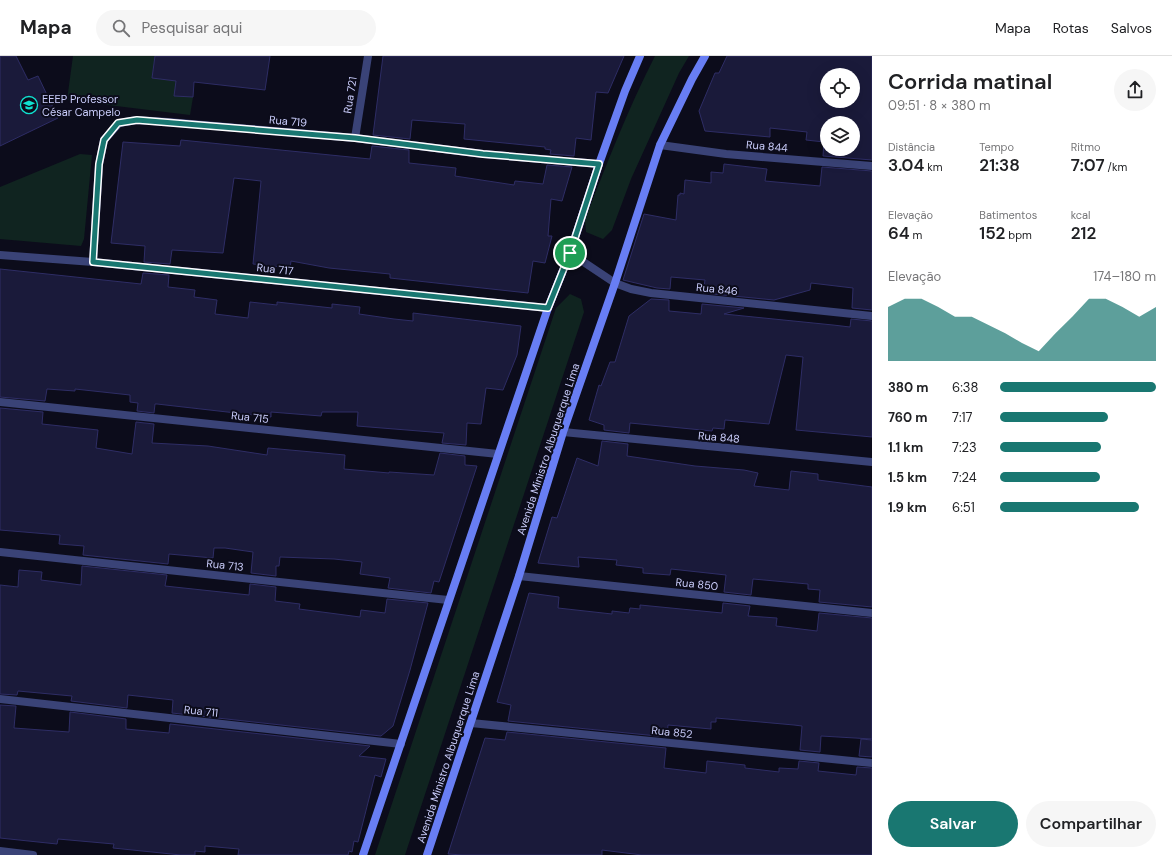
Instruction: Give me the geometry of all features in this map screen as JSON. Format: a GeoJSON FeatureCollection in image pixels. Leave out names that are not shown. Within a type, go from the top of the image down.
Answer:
{"type":"FeatureCollection","features":[{"type":"Feature","properties":{"kind":"street","name":"Rua 721"},"geometry":{"type":"LineString","coordinates":[[355,138],[368,56]]}},
{"type":"Feature","properties":{"kind":"street"},"geometry":{"type":"LineString","coordinates":[[363,855],[548,308],[570,253],[625,91],[640,56]]}},
{"type":"Feature","properties":{"kind":"street","name":"Avenida Ministro Albuquerque Lima"},"geometry":{"type":"LineString","coordinates":[[426,855],[519,576],[563,432],[615,283],[660,145],[692,79],[705,56]]}},
{"type":"Feature","properties":{"kind":"street","name":"Rua 719"},"geometry":{"type":"LineString","coordinates":[[93,262],[99,164],[104,140],[118,123],[137,120],[168,122],[355,138],[483,154],[599,164]]}},
{"type":"Feature","properties":{"kind":"street","name":"Rua 844"},"geometry":{"type":"LineString","coordinates":[[660,145],[726,154],[872,166]]}},
{"type":"Feature","properties":{"kind":"street","name":"Rua 846"},"geometry":{"type":"LineString","coordinates":[[570,253],[615,283],[632,289],[651,293],[872,316]]}},
{"type":"Feature","properties":{"kind":"street","name":"Rua 717"},"geometry":{"type":"LineString","coordinates":[[0,255],[93,262],[548,308]]}},
{"type":"Feature","properties":{"kind":"street","name":"Rua 715"},"geometry":{"type":"LineString","coordinates":[[0,402],[498,454]]}},
{"type":"Feature","properties":{"kind":"street","name":"Rua 848"},"geometry":{"type":"LineString","coordinates":[[563,432],[872,462]]}},
{"type":"Feature","properties":{"kind":"street","name":"Rua 713"},"geometry":{"type":"LineString","coordinates":[[0,552],[448,600]]}},
{"type":"Feature","properties":{"kind":"street","name":"Rua 850"},"geometry":{"type":"LineString","coordinates":[[519,576],[872,613]]}},
{"type":"Feature","properties":{"kind":"street","name":"Rua 711"},"geometry":{"type":"LineString","coordinates":[[0,700],[400,744]]}},
{"type":"Feature","properties":{"kind":"street","name":"Rua 852"},"geometry":{"type":"LineString","coordinates":[[471,723],[872,763]]}},
{"type":"Feature","properties":{"kind":"street"},"geometry":{"type":"LineString","coordinates":[[0,852],[33,855]]}},
{"type":"Feature","properties":{"kind":"green space"},"geometry":{"type":"Polygon","coordinates":[[[73,56],[155,56],[152,78],[176,81],[175,95],[193,97],[190,115],[67,100],[73,56]]]}},
{"type":"Feature","properties":{"kind":"green space"},"geometry":{"type":"Polygon","coordinates":[[[655,56],[689,56],[679,73],[631,179],[612,230],[603,239],[586,232],[585,220],[609,158],[655,56]]]}},
{"type":"Feature","properties":{"kind":"green space"},"geometry":{"type":"Polygon","coordinates":[[[80,154],[92,155],[84,239],[81,246],[0,239],[0,187],[80,154]]]}},
{"type":"Feature","properties":{"kind":"green space"},"geometry":{"type":"Polygon","coordinates":[[[570,294],[581,299],[584,312],[405,855],[375,855],[556,308],[570,294]]]}},
{"type":"Feature","properties":{"kind":"building"},"geometry":{"type":"Polygon","coordinates":[[[0,56],[16,56],[28,80],[38,76],[58,118],[0,146],[0,56]]]}},
{"type":"Feature","properties":{"kind":"building"},"geometry":{"type":"Polygon","coordinates":[[[155,56],[270,56],[265,90],[194,82],[193,97],[174,96],[176,81],[152,78],[155,56]]]}},
{"type":"Feature","properties":{"kind":"building"},"geometry":{"type":"Polygon","coordinates":[[[383,56],[624,56],[608,93],[596,92],[591,140],[576,138],[574,156],[550,154],[551,150],[545,149],[545,147],[464,139],[465,124],[412,120],[410,139],[373,135],[383,56]]]}},
{"type":"Feature","properties":{"kind":"building"},"geometry":{"type":"Polygon","coordinates":[[[727,56],[872,56],[872,160],[823,156],[860,156],[860,116],[820,116],[820,142],[806,140],[807,132],[770,128],[770,137],[705,131],[699,111],[715,73],[719,73],[727,56]]]}},
{"type":"Feature","properties":{"kind":"building"},"geometry":{"type":"Polygon","coordinates":[[[181,140],[370,159],[372,146],[409,150],[409,163],[456,168],[455,176],[514,185],[515,181],[543,184],[547,165],[572,167],[562,201],[551,199],[548,236],[552,236],[545,263],[533,261],[528,293],[390,278],[390,274],[329,268],[291,261],[290,268],[253,264],[261,181],[234,178],[223,253],[172,250],[170,264],[144,262],[145,246],[111,243],[123,142],[180,146],[181,140]]]}},
{"type":"Feature","properties":{"kind":"building"},"geometry":{"type":"Polygon","coordinates":[[[724,164],[767,169],[765,181],[820,186],[822,167],[872,171],[872,310],[852,308],[853,288],[811,283],[810,290],[774,300],[703,293],[705,280],[671,277],[670,289],[657,288],[623,280],[644,214],[676,220],[678,195],[680,195],[680,193],[684,194],[685,180],[711,183],[711,172],[723,173],[724,164]]]}},
{"type":"Feature","properties":{"kind":"building"},"geometry":{"type":"Polygon","coordinates":[[[0,269],[141,284],[143,273],[169,275],[168,287],[195,290],[194,297],[217,300],[215,314],[248,318],[250,302],[277,305],[277,302],[332,308],[332,304],[360,307],[359,314],[413,321],[413,313],[521,326],[517,355],[503,390],[486,388],[481,424],[467,423],[466,445],[442,443],[444,433],[357,426],[358,412],[322,412],[321,416],[271,412],[271,417],[155,404],[154,413],[137,411],[138,403],[130,402],[130,395],[75,389],[75,391],[47,389],[45,401],[0,397],[0,269]]]}},
{"type":"Feature","properties":{"kind":"building"},"geometry":{"type":"Polygon","coordinates":[[[651,299],[669,300],[669,311],[701,314],[702,304],[744,308],[724,314],[850,327],[851,319],[872,321],[872,437],[796,430],[803,357],[786,355],[769,424],[725,420],[724,429],[713,428],[712,431],[630,423],[629,433],[604,430],[604,425],[589,420],[599,385],[601,386],[610,362],[615,362],[629,316],[651,299]]]}},
{"type":"Feature","properties":{"kind":"building"},"geometry":{"type":"Polygon","coordinates":[[[0,408],[43,412],[42,424],[98,430],[96,448],[132,454],[136,422],[154,424],[152,443],[208,446],[267,455],[268,448],[345,455],[344,469],[434,475],[440,453],[465,456],[465,465],[477,466],[439,582],[434,581],[431,593],[388,588],[390,578],[360,574],[362,562],[334,559],[280,557],[279,566],[276,566],[276,576],[251,573],[253,552],[225,548],[214,548],[213,558],[169,554],[168,564],[83,555],[84,546],[59,544],[60,535],[0,530],[0,408]]]}},
{"type":"Feature","properties":{"kind":"building"},"geometry":{"type":"Polygon","coordinates":[[[602,441],[628,444],[627,456],[758,473],[754,486],[789,490],[791,471],[818,474],[818,480],[872,487],[872,607],[819,602],[820,590],[808,589],[808,584],[753,579],[751,595],[724,592],[726,575],[671,569],[670,575],[643,573],[643,568],[616,565],[617,560],[578,557],[579,567],[538,563],[552,517],[557,518],[577,458],[598,466],[602,441]]]}},
{"type":"Feature","properties":{"kind":"building"},"geometry":{"type":"Polygon","coordinates":[[[82,566],[167,575],[165,586],[249,595],[250,584],[276,587],[275,601],[300,604],[299,609],[360,617],[361,610],[385,613],[387,599],[428,603],[393,726],[381,736],[172,713],[173,700],[128,695],[127,708],[71,701],[72,696],[18,691],[17,695],[0,694],[0,585],[18,587],[19,570],[42,572],[41,580],[81,585],[82,566]]]}},
{"type":"Feature","properties":{"kind":"building"},"geometry":{"type":"Polygon","coordinates":[[[529,593],[559,597],[558,608],[612,614],[612,611],[629,613],[630,608],[640,609],[640,605],[722,613],[723,603],[750,606],[748,616],[777,618],[776,626],[817,631],[819,613],[872,618],[872,739],[821,736],[820,752],[800,750],[802,726],[794,725],[716,718],[716,722],[711,722],[711,729],[668,725],[667,737],[508,721],[511,705],[497,702],[529,593]]]}},
{"type":"Feature","properties":{"kind":"building"},"geometry":{"type":"Polygon","coordinates":[[[0,705],[16,706],[14,728],[69,732],[70,712],[126,719],[126,729],[169,733],[170,724],[370,746],[359,756],[386,759],[381,777],[375,775],[358,842],[354,841],[352,852],[349,851],[348,855],[238,855],[239,849],[205,846],[205,852],[195,851],[195,855],[181,855],[113,848],[114,844],[58,839],[57,844],[0,838],[0,705]]]}},
{"type":"Feature","properties":{"kind":"building"},"geometry":{"type":"Polygon","coordinates":[[[507,732],[666,748],[664,768],[706,773],[707,761],[745,765],[745,768],[779,772],[779,768],[798,769],[799,761],[819,763],[818,771],[856,775],[857,767],[872,768],[872,855],[642,855],[602,850],[602,855],[448,854],[485,738],[505,740],[507,732]]]}},
{"type":"Feature","properties":{"kind":"building"},"geometry":{"type":"Polygon","coordinates":[[[861,739],[872,740],[872,757],[859,756],[861,739]]]}},
{"type":"Feature","properties":{"kind":"place","name":"EEEP Professor César Campelo"},"geometry":{"type":"Point","coordinates":[29,105]}},
{"type":"Feature","properties":{"kind":"route"},"geometry":{"type":"LineString","coordinates":[[137,120],[355,138],[483,154],[599,164],[570,253],[548,308],[93,262],[99,164],[104,140],[118,123],[137,120]]}}]}
